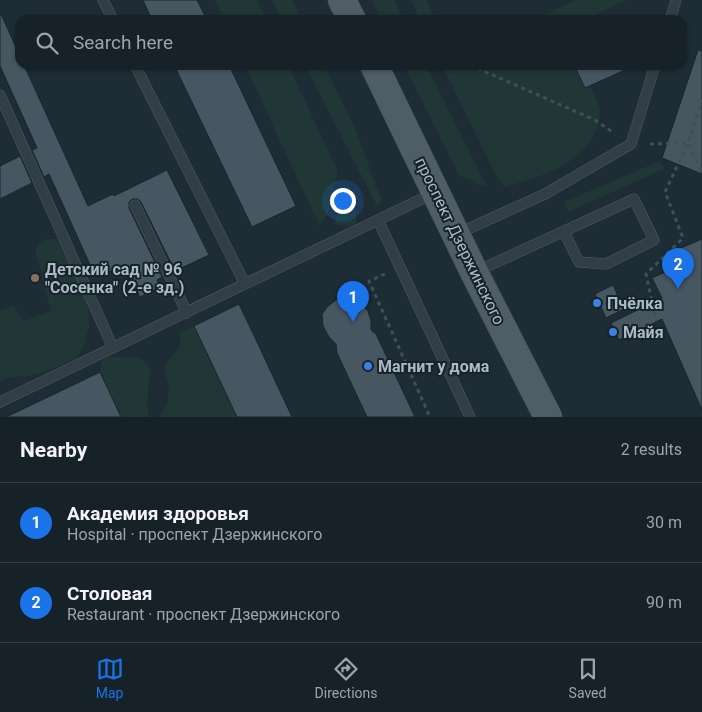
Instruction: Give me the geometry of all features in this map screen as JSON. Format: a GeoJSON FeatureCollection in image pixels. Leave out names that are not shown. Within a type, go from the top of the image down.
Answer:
{"type":"FeatureCollection","features":[{"type":"Feature","properties":{"kind":"main road"},"geometry":{"type":"LineString","coordinates":[[342,0],[350,15]]}},
{"type":"Feature","properties":{"kind":"main road","name":"проспект Дзержинского"},"geometry":{"type":"LineString","coordinates":[[376,70],[474,272],[548,417]]}},
{"type":"Feature","properties":{"kind":"lane"},"geometry":{"type":"LineString","coordinates":[[102,0],[110,15]]}},
{"type":"Feature","properties":{"kind":"lane"},"geometry":{"type":"LineString","coordinates":[[672,15],[676,0]]}},
{"type":"Feature","properties":{"kind":"lane"},"geometry":{"type":"LineString","coordinates":[[138,70],[245,284]]}},
{"type":"Feature","properties":{"kind":"lane"},"geometry":{"type":"LineString","coordinates":[[456,235],[545,194],[631,144],[654,70]]}},
{"type":"Feature","properties":{"kind":"lane"},"geometry":{"type":"LineString","coordinates":[[0,95],[113,348]]}},
{"type":"Feature","properties":{"kind":"lane"},"geometry":{"type":"LineString","coordinates":[[0,402],[436,192]]}},
{"type":"Feature","properties":{"kind":"lane"},"geometry":{"type":"LineString","coordinates":[[474,272],[634,199],[654,240],[606,264],[579,262],[564,232]]}},
{"type":"Feature","properties":{"kind":"lane"},"geometry":{"type":"LineString","coordinates":[[136,205],[187,313]]}},
{"type":"Feature","properties":{"kind":"lane"},"geometry":{"type":"LineString","coordinates":[[378,220],[470,417]]}},
{"type":"Feature","properties":{"kind":"path"},"geometry":{"type":"LineString","coordinates":[[481,70],[595,120],[631,144],[688,142]]}},
{"type":"Feature","properties":{"kind":"path"},"geometry":{"type":"LineString","coordinates":[[702,99],[688,142],[702,172]]}},
{"type":"Feature","properties":{"kind":"path"},"geometry":{"type":"LineString","coordinates":[[390,272],[369,280],[430,417]]}},
{"type":"Feature","properties":{"kind":"green space"},"geometry":{"type":"Polygon","coordinates":[[[215,0],[257,0],[264,15],[222,15],[215,0]]]}},
{"type":"Feature","properties":{"kind":"green space"},"geometry":{"type":"Polygon","coordinates":[[[272,0],[292,0],[300,15],[280,15],[272,0]]]}},
{"type":"Feature","properties":{"kind":"green space"},"geometry":{"type":"Polygon","coordinates":[[[371,0],[394,0],[402,15],[378,15],[371,0]]]}},
{"type":"Feature","properties":{"kind":"green space"},"geometry":{"type":"Polygon","coordinates":[[[411,0],[426,0],[434,15],[418,15],[411,0]]]}},
{"type":"Feature","properties":{"kind":"green space"},"geometry":{"type":"Polygon","coordinates":[[[576,0],[626,0],[595,15],[544,15],[576,0]]]}},
{"type":"Feature","properties":{"kind":"green space"},"geometry":{"type":"Polygon","coordinates":[[[247,70],[290,70],[338,171],[328,215],[319,225],[247,70]]]}},
{"type":"Feature","properties":{"kind":"green space"},"geometry":{"type":"Polygon","coordinates":[[[308,70],[326,70],[355,128],[382,201],[377,206],[308,70]]]}},
{"type":"Feature","properties":{"kind":"green space"},"geometry":{"type":"Polygon","coordinates":[[[406,70],[428,70],[486,185],[478,184],[459,175],[406,70]]]}},
{"type":"Feature","properties":{"kind":"green space"},"geometry":{"type":"Polygon","coordinates":[[[444,70],[582,70],[600,110],[597,129],[587,146],[564,165],[530,179],[505,187],[497,178],[444,70]]]}},
{"type":"Feature","properties":{"kind":"green space"},"geometry":{"type":"Polygon","coordinates":[[[660,161],[664,169],[568,212],[564,202],[660,161]]]}},
{"type":"Feature","properties":{"kind":"green space"},"geometry":{"type":"Polygon","coordinates":[[[346,189],[356,209],[356,222],[352,226],[334,224],[346,189]]]}},
{"type":"Feature","properties":{"kind":"green space"},"geometry":{"type":"Polygon","coordinates":[[[45,239],[60,239],[64,253],[88,305],[89,327],[83,348],[75,358],[58,367],[41,373],[9,377],[0,381],[0,311],[13,305],[23,321],[52,311],[35,255],[39,243],[45,239]]]}},
{"type":"Feature","properties":{"kind":"green space"},"geometry":{"type":"Polygon","coordinates":[[[194,326],[237,417],[159,417],[167,405],[169,395],[165,371],[166,365],[179,348],[180,332],[194,326]]]}},
{"type":"Feature","properties":{"kind":"green space"},"geometry":{"type":"Polygon","coordinates":[[[106,357],[139,357],[150,367],[149,417],[121,417],[100,372],[101,362],[106,357]]]}},
{"type":"Feature","properties":{"kind":"building"},"geometry":{"type":"Polygon","coordinates":[[[143,0],[197,0],[204,15],[150,15],[143,0]]]}},
{"type":"Feature","properties":{"kind":"building"},"geometry":{"type":"Polygon","coordinates":[[[0,12],[15,45],[15,70],[26,70],[88,206],[113,194],[114,196],[167,170],[209,255],[175,271],[141,202],[138,199],[132,199],[129,202],[129,208],[162,277],[157,280],[160,287],[140,297],[123,265],[96,278],[49,174],[44,177],[32,150],[37,148],[0,66],[0,12]]]}},
{"type":"Feature","properties":{"kind":"building"},"geometry":{"type":"Polygon","coordinates":[[[698,50],[702,51],[702,174],[662,158],[698,50]]]}},
{"type":"Feature","properties":{"kind":"building"},"geometry":{"type":"Polygon","coordinates":[[[176,70],[231,70],[296,206],[252,227],[176,70]]]}},
{"type":"Feature","properties":{"kind":"building"},"geometry":{"type":"Polygon","coordinates":[[[576,70],[625,70],[585,88],[576,70]]]}},
{"type":"Feature","properties":{"kind":"building"},"geometry":{"type":"Polygon","coordinates":[[[20,156],[32,183],[0,199],[0,166],[20,156]]]}},
{"type":"Feature","properties":{"kind":"building"},"geometry":{"type":"Polygon","coordinates":[[[702,239],[702,410],[662,319],[619,340],[611,323],[662,298],[652,278],[681,265],[674,251],[702,239]]]}},
{"type":"Feature","properties":{"kind":"building"},"geometry":{"type":"Polygon","coordinates":[[[613,285],[624,309],[606,318],[595,294],[613,285]]]}},
{"type":"Feature","properties":{"kind":"building"},"geometry":{"type":"Polygon","coordinates":[[[347,298],[359,301],[368,311],[371,330],[376,334],[415,417],[367,417],[337,353],[336,344],[329,337],[323,326],[322,314],[328,306],[336,300],[347,298]]]}},
{"type":"Feature","properties":{"kind":"building"},"geometry":{"type":"Polygon","coordinates":[[[239,304],[292,417],[237,417],[194,326],[239,304]]]}},
{"type":"Feature","properties":{"kind":"building"},"geometry":{"type":"Polygon","coordinates":[[[100,372],[121,417],[6,417],[67,388],[100,372]]]}},
{"type":"Feature","properties":{"kind":"place","name":"Детский сад № 96 \"Сосенка\" (2-е зд.)"},"geometry":{"type":"Point","coordinates":[35,278]}},
{"type":"Feature","properties":{"kind":"place","name":"Столовая"},"geometry":{"type":"Point","coordinates":[678,289]}},
{"type":"Feature","properties":{"kind":"place","name":"Пчёлка"},"geometry":{"type":"Point","coordinates":[597,303]}},
{"type":"Feature","properties":{"kind":"place","name":"Академия здоровья"},"geometry":{"type":"Point","coordinates":[353,322]}},
{"type":"Feature","properties":{"kind":"place","name":"Майя"},"geometry":{"type":"Point","coordinates":[613,332]}},
{"type":"Feature","properties":{"kind":"place","name":"Магнит у дома"},"geometry":{"type":"Point","coordinates":[368,366]}}]}
